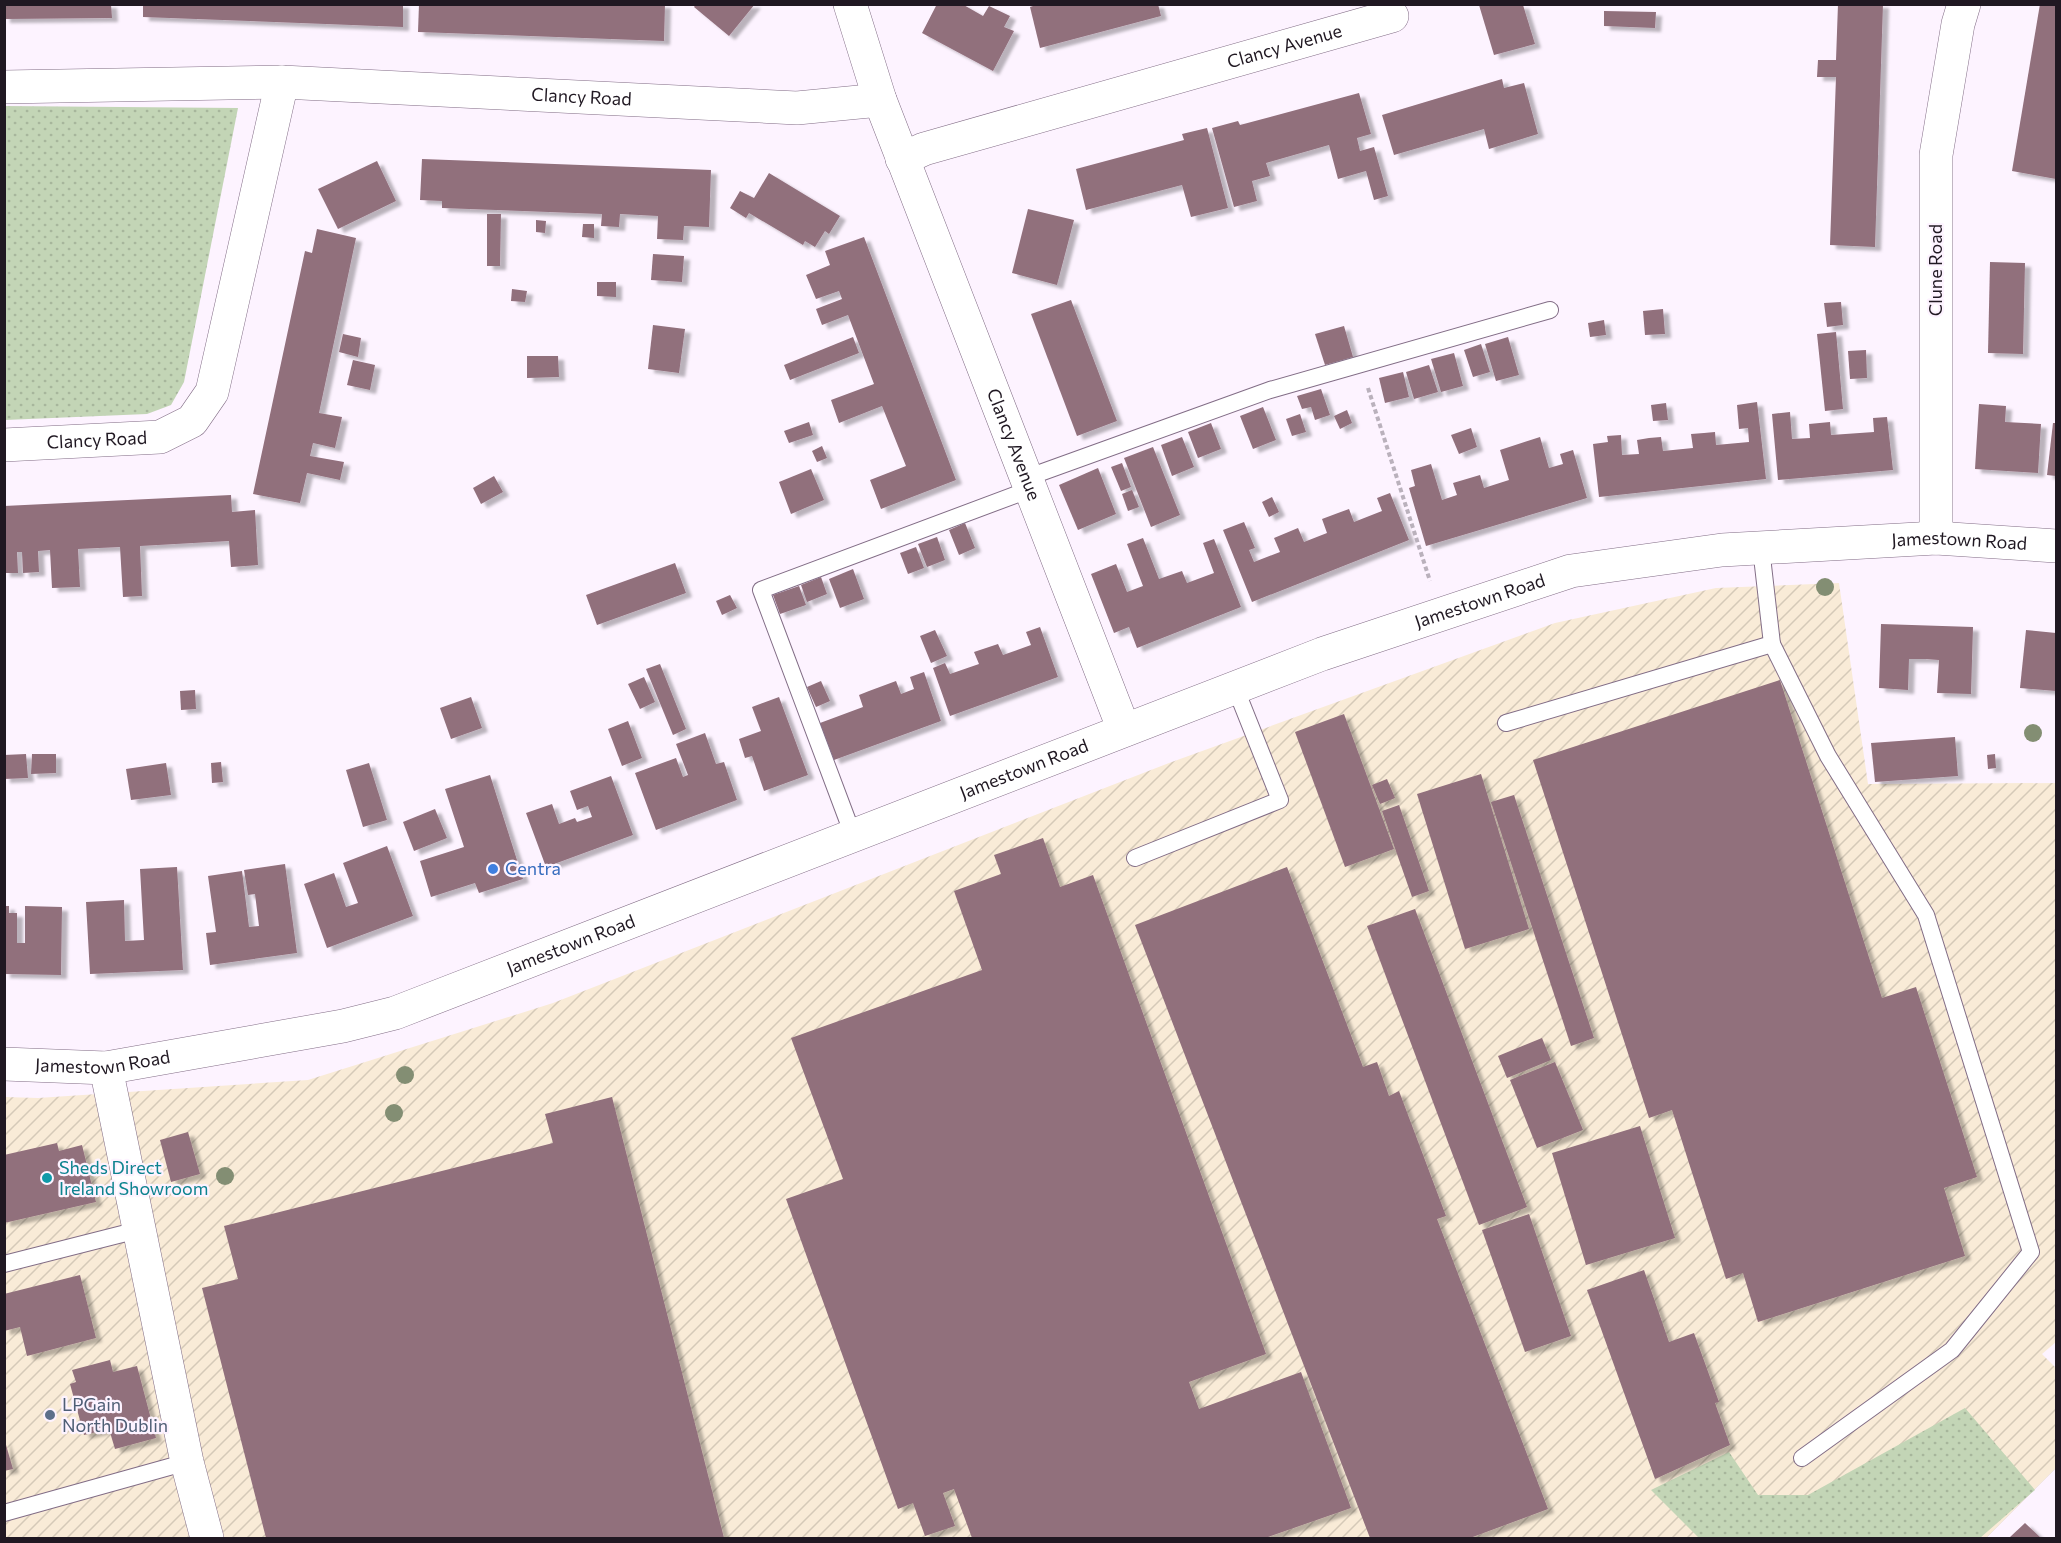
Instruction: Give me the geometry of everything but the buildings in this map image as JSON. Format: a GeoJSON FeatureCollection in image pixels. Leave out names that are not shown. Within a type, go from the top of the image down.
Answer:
{"type":"FeatureCollection","features":[{"type":"Feature","properties":{"kind":"street","name":"Clancy Avenue"},"geometry":{"type":"LineString","coordinates":[[850,4],[880,100],[902,159],[1124,730]]}},
{"type":"Feature","properties":{"kind":"street","name":"Clune Road"},"geometry":{"type":"LineString","coordinates":[[1936,538],[1936,155],[1964,4]]}},
{"type":"Feature","properties":{"kind":"street","name":"Clancy Avenue"},"geometry":{"type":"LineString","coordinates":[[902,159],[924,149],[1392,16]]}},
{"type":"Feature","properties":{"kind":"street","name":"Clancy Road"},"geometry":{"type":"LineString","coordinates":[[4,87],[282,82],[797,108],[880,100]]}},
{"type":"Feature","properties":{"kind":"street","name":"Clancy Road"},"geometry":{"type":"LineString","coordinates":[[4,445],[160,436],[192,421],[212,392],[282,82]]}},
{"type":"Feature","properties":{"kind":"street","name":"Jamestown Road"},"geometry":{"type":"LineString","coordinates":[[4,1064],[106,1068],[343,1026],[395,1013],[1322,654],[1571,571],[1722,550],[1936,538],[2056,546]]}},
{"type":"Feature","properties":{"kind":"street"},"geometry":{"type":"LineString","coordinates":[[106,1068],[187,1462],[207,1539]]}},
{"type":"Feature","properties":{"kind":"lane"},"geometry":{"type":"LineString","coordinates":[[853,835],[761,590],[1270,390],[1550,310]]}},
{"type":"Feature","properties":{"kind":"lane"},"geometry":{"type":"LineString","coordinates":[[1761,548],[1772,644],[1828,756],[1926,915],[2031,1252],[1952,1350],[1802,1458]]}},
{"type":"Feature","properties":{"kind":"lane"},"geometry":{"type":"LineString","coordinates":[[1506,723],[1772,644]]}},
{"type":"Feature","properties":{"kind":"lane"},"geometry":{"type":"LineString","coordinates":[[1135,858],[1280,801],[1235,687]]}},
{"type":"Feature","properties":{"kind":"lane"},"geometry":{"type":"LineString","coordinates":[[4,1264],[138,1230]]}},
{"type":"Feature","properties":{"kind":"lane"},"geometry":{"type":"LineString","coordinates":[[4,1513],[187,1462]]}},
{"type":"Feature","properties":{"kind":"path"},"geometry":{"type":"LineString","coordinates":[[1360,364],[1441,614]]}},
{"type":"Feature","properties":{"kind":"shaded area"},"geometry":{"type":"Polygon","coordinates":[[[1839,583],[1868,784],[2056,783],[2056,1342],[2042,1354],[2056,1368],[2056,1468],[1986,1538],[5,1538],[5,1097],[38,1098],[308,1080],[553,1003],[1169,763],[1555,623],[1716,588],[1839,583]]]}},
{"type":"Feature","properties":{"kind":"green space"},"geometry":{"type":"Polygon","coordinates":[[[5,106],[238,108],[184,382],[171,405],[147,414],[5,420],[5,106]]]}},
{"type":"Feature","properties":{"kind":"green space"},"geometry":{"type":"Polygon","coordinates":[[[1965,1408],[2035,1490],[1980,1538],[1699,1538],[1651,1490],[1729,1452],[1758,1495],[1808,1495],[1965,1408]]]}},
{"type":"Feature","properties":{"kind":"place","name":"Centra"},"geometry":{"type":"Point","coordinates":[493,869]}},
{"type":"Feature","properties":{"kind":"place","name":"Sheds Direct Ireland Showroom"},"geometry":{"type":"Point","coordinates":[47,1178]}},
{"type":"Feature","properties":{"kind":"place","name":"LPGain North Dublin"},"geometry":{"type":"Point","coordinates":[50,1415]}}]}
